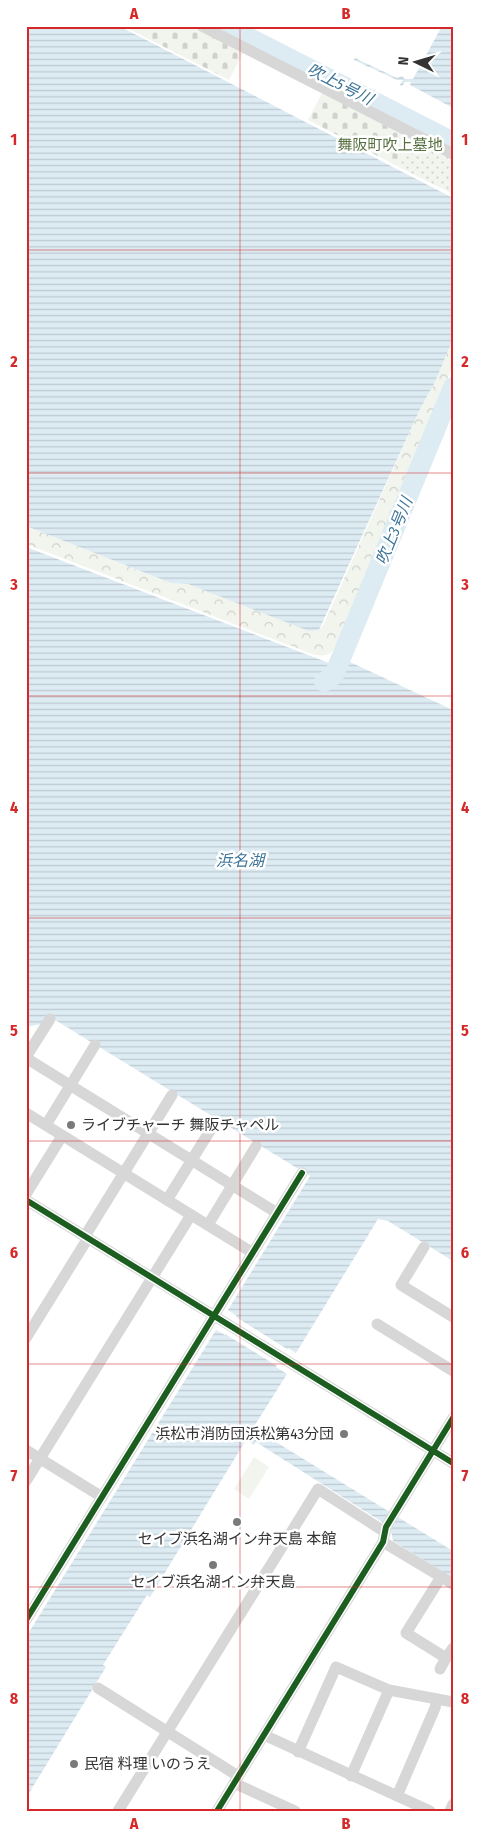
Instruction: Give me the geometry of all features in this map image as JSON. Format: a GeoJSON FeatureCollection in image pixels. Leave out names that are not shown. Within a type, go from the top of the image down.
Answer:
{"type":"FeatureCollection","features":[{"type":"Feature","properties":{"kind":"street"},"geometry":{"type":"LineString","coordinates":[[202,26],[453,154]]}},
{"type":"Feature","properties":{"kind":"street"},"geometry":{"type":"LineString","coordinates":[[50,1019],[26,1057],[277,1212]]}},
{"type":"Feature","properties":{"kind":"street"},"geometry":{"type":"LineString","coordinates":[[46,1125],[95,1045]]}},
{"type":"Feature","properties":{"kind":"street"},"geometry":{"type":"LineString","coordinates":[[26,1338],[172,1095]]}},
{"type":"Feature","properties":{"kind":"street"},"geometry":{"type":"LineString","coordinates":[[26,1113],[252,1253]]}},
{"type":"Feature","properties":{"kind":"street"},"geometry":{"type":"LineString","coordinates":[[167,1200],[216,1121]]}},
{"type":"Feature","properties":{"kind":"street"},"geometry":{"type":"LineString","coordinates":[[26,1194],[62,1136]]}},
{"type":"Feature","properties":{"kind":"street"},"geometry":{"type":"LineString","coordinates":[[208,1225],[256,1146]]}},
{"type":"Feature","properties":{"kind":"street"},"geometry":{"type":"LineString","coordinates":[[26,1620],[302,1172]]}},
{"type":"Feature","properties":{"kind":"street"},"geometry":{"type":"LineString","coordinates":[[26,1200],[453,1463]]}},
{"type":"Feature","properties":{"kind":"street"},"geometry":{"type":"LineString","coordinates":[[26,1481],[191,1215]]}},
{"type":"Feature","properties":{"kind":"street"},"geometry":{"type":"LineString","coordinates":[[424,1247],[401,1285],[453,1317]]}},
{"type":"Feature","properties":{"kind":"street"},"geometry":{"type":"LineString","coordinates":[[377,1324],[453,1371]]}},
{"type":"Feature","properties":{"kind":"street"},"geometry":{"type":"LineString","coordinates":[[217,1811],[453,1418]]}},
{"type":"Feature","properties":{"kind":"street"},"geometry":{"type":"LineString","coordinates":[[26,1450],[102,1497]]}},
{"type":"Feature","properties":{"kind":"street"},"geometry":{"type":"LineString","coordinates":[[118,1811],[318,1489],[385,1534],[453,1584]]}},
{"type":"Feature","properties":{"kind":"street"},"geometry":{"type":"LineString","coordinates":[[440,1669],[450,1653],[406,1633],[441,1577]]}},
{"type":"Feature","properties":{"kind":"street"},"geometry":{"type":"LineString","coordinates":[[298,1752],[336,1667],[389,1690],[453,1702]]}},
{"type":"Feature","properties":{"kind":"street"},"geometry":{"type":"LineString","coordinates":[[98,1688],[269,1800],[295,1811]]}},
{"type":"Feature","properties":{"kind":"street"},"geometry":{"type":"LineString","coordinates":[[351,1776],[389,1690]]}},
{"type":"Feature","properties":{"kind":"street"},"geometry":{"type":"LineString","coordinates":[[397,1796],[435,1708],[437,1699]]}},
{"type":"Feature","properties":{"kind":"street"},"geometry":{"type":"LineString","coordinates":[[264,1735],[430,1811]]}},
{"type":"Feature","properties":{"kind":"street"},"geometry":{"type":"LineString","coordinates":[[264,1811],[269,1800]]}},
{"type":"Feature","properties":{"kind":"street"},"geometry":{"type":"LineString","coordinates":[[450,1811],[453,1804]]}},
{"type":"Feature","properties":{"kind":"green space"},"geometry":{"type":"Polygon","coordinates":[[[123,26],[191,26],[243,53],[229,80],[123,26]]]}},
{"type":"Feature","properties":{"kind":"green space","name":"舞阪町吹上墓地"},"geometry":{"type":"Polygon","coordinates":[[[322,93],[420,143],[415,153],[408,149],[399,167],[308,120],[322,93]]]}},
{"type":"Feature","properties":{"kind":"green space"},"geometry":{"type":"Polygon","coordinates":[[[420,143],[453,159],[453,194],[399,167],[408,149],[415,153],[420,143]]]}},
{"type":"Feature","properties":{"kind":"green space"},"geometry":{"type":"Polygon","coordinates":[[[453,339],[453,365],[337,646],[329,654],[312,654],[26,544],[26,526],[171,583],[188,584],[319,630],[323,626],[453,339]]]}},
{"type":"Feature","properties":{"kind":"green space"},"geometry":{"type":"Polygon","coordinates":[[[254,1457],[269,1467],[249,1499],[234,1489],[254,1457]]]}},
{"type":"Feature","properties":{"kind":"water"},"geometry":{"type":"Polygon","coordinates":[[[26,26],[119,26],[453,198],[453,339],[435,382],[420,409],[319,630],[309,631],[188,584],[171,583],[26,526],[26,26]]]}},
{"type":"Feature","properties":{"kind":"water"},"geometry":{"type":"Polygon","coordinates":[[[442,26],[453,26],[453,108],[410,85],[411,82],[405,82],[402,86],[400,85],[403,80],[397,80],[354,60],[355,58],[397,78],[402,76],[405,79],[413,79],[442,26]]]}},
{"type":"Feature","properties":{"kind":"water","name":"浜名湖"},"geometry":{"type":"Polygon","coordinates":[[[26,547],[329,663],[333,661],[350,662],[453,710],[453,1261],[388,1221],[378,1219],[296,1353],[288,1348],[276,1367],[287,1374],[253,1428],[453,1551],[453,1578],[393,1541],[390,1527],[256,1442],[254,1445],[246,1440],[150,1597],[147,1595],[103,1665],[106,1667],[26,1798],[26,1637],[216,1330],[225,1335],[237,1316],[228,1310],[310,1176],[47,1015],[41,1024],[26,1027],[26,547]]]}},
{"type":"Feature","properties":{"kind":"pier"},"geometry":{"type":"Polygon","coordinates":[[[236,1317],[287,1349],[277,1366],[225,1334],[236,1317]]]}},
{"type":"Feature","properties":{"kind":"waterway","name":"吹上5号川"},"geometry":{"type":"LineString","coordinates":[[226,26],[453,142]]}},
{"type":"Feature","properties":{"kind":"waterway","name":"吹上3号川"},"geometry":{"type":"LineString","coordinates":[[324,682],[334,675],[453,387]]}},
{"type":"Feature","properties":{"kind":"cycle path"},"geometry":{"type":"LineString","coordinates":[[26,1620],[302,1173]]}},
{"type":"Feature","properties":{"kind":"cycle path"},"geometry":{"type":"LineString","coordinates":[[26,1200],[453,1463]]}},
{"type":"Feature","properties":{"kind":"cycle path"},"geometry":{"type":"LineString","coordinates":[[217,1811],[383,1542],[386,1527],[453,1418]]}},
{"type":"Feature","properties":{"kind":"place","name":"ライブチャーチ 舞阪チャペル"},"geometry":{"type":"Point","coordinates":[71,1125]}},
{"type":"Feature","properties":{"kind":"place","name":"浜松市消防団浜松第43分団"},"geometry":{"type":"Point","coordinates":[344,1434]}},
{"type":"Feature","properties":{"kind":"place","name":"セイブ浜名湖イン弁天島 本館"},"geometry":{"type":"Point","coordinates":[237,1522]}},
{"type":"Feature","properties":{"kind":"place","name":"セイブ浜名湖イン弁天島"},"geometry":{"type":"Point","coordinates":[213,1565]}},
{"type":"Feature","properties":{"kind":"place","name":"民宿 料理 いのうえ"},"geometry":{"type":"Point","coordinates":[74,1764]}}]}
